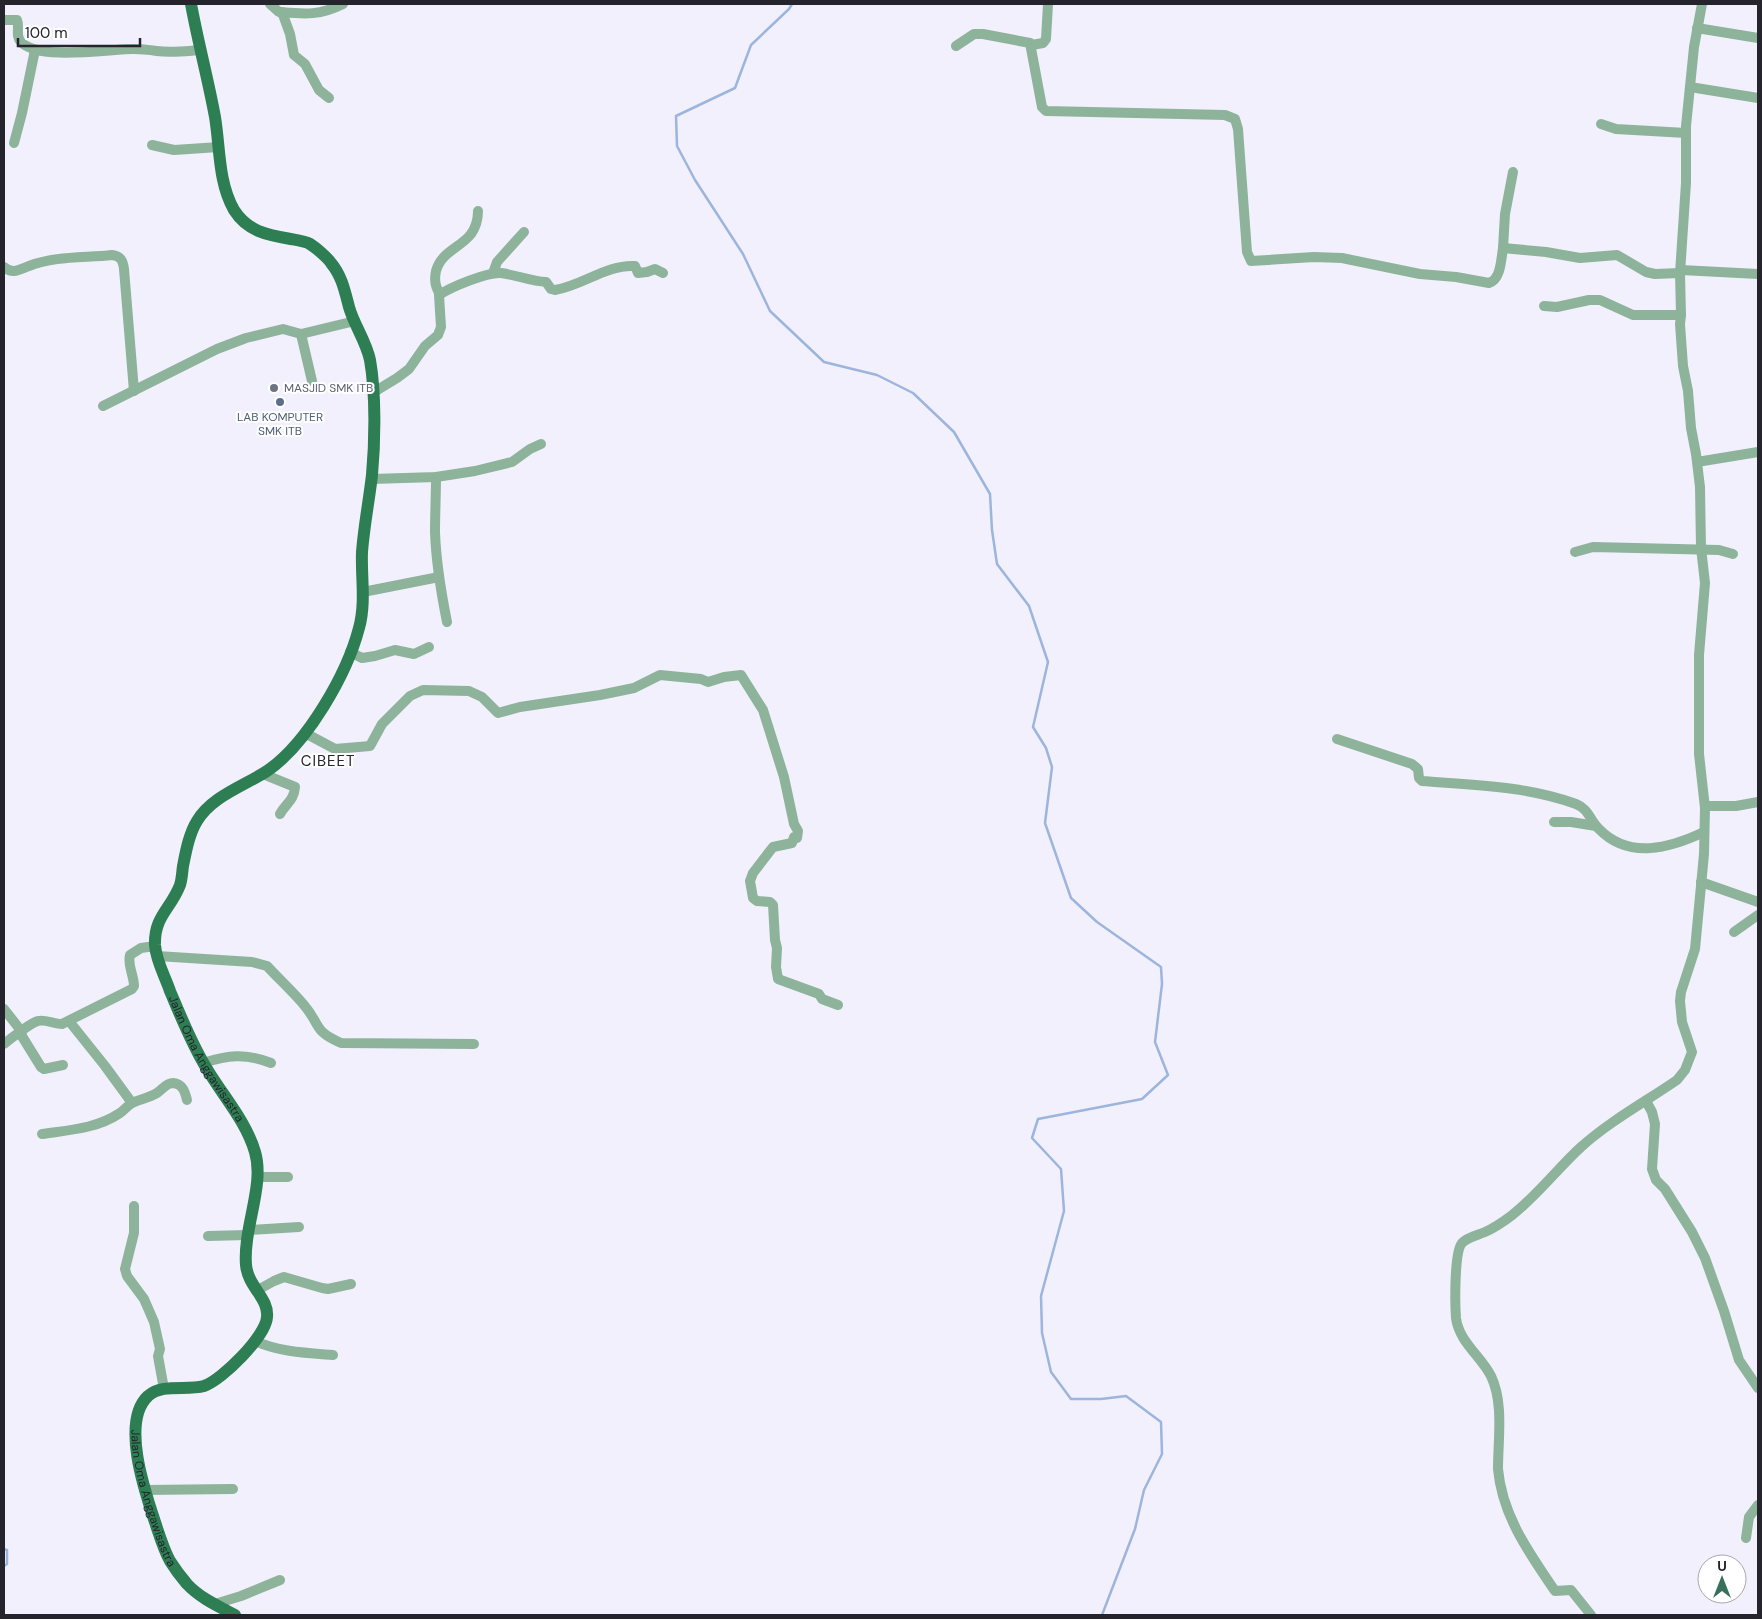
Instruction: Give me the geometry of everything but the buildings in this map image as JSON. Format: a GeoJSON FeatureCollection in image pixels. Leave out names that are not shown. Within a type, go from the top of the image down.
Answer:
{"type":"FeatureCollection","features":[{"type":"Feature","properties":{"kind":"main road"},"geometry":{"type":"LineString","coordinates":[[156,951],[156,930],[160,923],[159,920],[180,886],[188,840],[197,820],[204,811],[226,794],[263,774],[281,760],[305,733],[333,689],[350,652],[360,627],[363,592],[362,556],[372,479],[373,456],[374,392],[367,348],[349,308],[346,290],[332,263],[315,247],[306,242],[257,232],[239,218],[228,197],[210,88],[191,4]]}},
{"type":"Feature","properties":{"kind":"main road","name":"Jalan Oma Anggawisastra"},"geometry":{"type":"LineString","coordinates":[[156,951],[178,1008],[203,1063],[245,1127],[256,1153],[259,1177],[248,1232],[246,1269],[250,1282],[266,1308],[268,1317],[262,1334],[215,1381],[202,1386],[164,1389],[148,1396],[138,1416],[136,1454],[144,1490],[163,1546],[170,1560],[192,1589],[235,1615]]}},
{"type":"Feature","properties":{"kind":"street"},"geometry":{"type":"LineString","coordinates":[[270,4],[276,11],[305,15],[319,14],[343,4]]}},
{"type":"Feature","properties":{"kind":"street"},"geometry":{"type":"LineString","coordinates":[[1032,45],[1042,43],[1046,39],[1048,4]]}},
{"type":"Feature","properties":{"kind":"street"},"geometry":{"type":"LineString","coordinates":[[1591,1615],[1571,1590],[1555,1590],[1525,1546],[1506,1508],[1498,1469],[1498,1396],[1489,1372],[1471,1350],[1460,1331],[1456,1319],[1456,1263],[1461,1244],[1486,1232],[1513,1215],[1586,1144],[1614,1122],[1678,1080],[1685,1070],[1692,1052],[1682,1022],[1680,1000],[1696,946],[1704,854],[1705,806],[1699,745],[1699,655],[1705,583],[1700,486],[1681,348],[1680,272],[1686,183],[1686,133],[1697,28],[1702,4]]}},
{"type":"Feature","properties":{"kind":"street"},"geometry":{"type":"LineString","coordinates":[[282,12],[290,34],[294,55],[305,64],[319,90],[329,98]]}},
{"type":"Feature","properties":{"kind":"street"},"geometry":{"type":"LineString","coordinates":[[4,20],[17,20],[20,41],[35,50],[81,52],[136,49],[171,52],[200,50]]}},
{"type":"Feature","properties":{"kind":"street"},"geometry":{"type":"LineString","coordinates":[[1697,28],[1758,38]]}},
{"type":"Feature","properties":{"kind":"street"},"geometry":{"type":"LineString","coordinates":[[956,46],[974,34],[1027,41],[1032,45],[1044,110],[1225,115],[1235,119],[1238,129],[1247,252],[1251,260],[1314,257],[1342,258],[1420,274],[1489,283],[1497,277],[1503,248],[1505,214],[1512,172]]}},
{"type":"Feature","properties":{"kind":"street"},"geometry":{"type":"LineString","coordinates":[[14,142],[35,50]]}},
{"type":"Feature","properties":{"kind":"street"},"geometry":{"type":"LineString","coordinates":[[1690,87],[1758,98]]}},
{"type":"Feature","properties":{"kind":"street"},"geometry":{"type":"LineString","coordinates":[[1601,124],[1616,129],[1686,133]]}},
{"type":"Feature","properties":{"kind":"street"},"geometry":{"type":"LineString","coordinates":[[152,145],[174,150],[219,148]]}},
{"type":"Feature","properties":{"kind":"street"},"geometry":{"type":"LineString","coordinates":[[374,392],[409,368],[425,346],[438,335],[441,327],[440,294],[435,284],[438,264],[444,256],[470,235],[475,226],[478,211]]}},
{"type":"Feature","properties":{"kind":"street"},"geometry":{"type":"LineString","coordinates":[[493,274],[497,262],[524,232]]}},
{"type":"Feature","properties":{"kind":"street"},"geometry":{"type":"LineString","coordinates":[[1503,248],[1546,252],[1580,258],[1617,255],[1646,272],[1655,274],[1680,272],[1758,274]]}},
{"type":"Feature","properties":{"kind":"street"},"geometry":{"type":"LineString","coordinates":[[4,267],[8,270],[16,271],[52,260],[112,255],[120,257],[124,269],[134,391]]}},
{"type":"Feature","properties":{"kind":"street"},"geometry":{"type":"LineString","coordinates":[[440,294],[461,284],[493,274],[546,282],[551,289],[555,290],[612,270],[631,266],[635,266],[638,273],[655,269],[663,273]]}},
{"type":"Feature","properties":{"kind":"street"},"geometry":{"type":"LineString","coordinates":[[1544,306],[1557,307],[1589,300],[1600,300],[1633,315],[1681,315]]}},
{"type":"Feature","properties":{"kind":"street"},"geometry":{"type":"LineString","coordinates":[[103,406],[246,338],[283,329],[301,334],[355,321]]}},
{"type":"Feature","properties":{"kind":"street"},"geometry":{"type":"LineString","coordinates":[[301,334],[312,380]]}},
{"type":"Feature","properties":{"kind":"street"},"geometry":{"type":"LineString","coordinates":[[372,479],[436,477],[474,471],[512,462],[540,444]]}},
{"type":"Feature","properties":{"kind":"street"},"geometry":{"type":"LineString","coordinates":[[1697,462],[1758,452]]}},
{"type":"Feature","properties":{"kind":"street"},"geometry":{"type":"LineString","coordinates":[[436,477],[436,532],[439,577],[447,622]]}},
{"type":"Feature","properties":{"kind":"street"},"geometry":{"type":"LineString","coordinates":[[1575,552],[1593,547],[1727,551],[1732,554]]}},
{"type":"Feature","properties":{"kind":"street"},"geometry":{"type":"LineString","coordinates":[[363,592],[439,577]]}},
{"type":"Feature","properties":{"kind":"street"},"geometry":{"type":"LineString","coordinates":[[350,652],[362,658],[395,650],[414,654],[428,647]]}},
{"type":"Feature","properties":{"kind":"street"},"geometry":{"type":"LineString","coordinates":[[305,733],[335,749],[370,746],[382,724],[410,696],[426,690],[464,690],[472,692],[482,697],[498,713],[634,688],[660,675],[701,679],[708,682],[724,677],[741,675],[763,710],[784,777],[798,834],[797,838],[794,837],[792,843],[776,846],[771,849],[753,873],[750,881],[753,898],[757,901],[771,902],[773,905],[778,979],[819,994],[822,999],[838,1005]]}},
{"type":"Feature","properties":{"kind":"street"},"geometry":{"type":"LineString","coordinates":[[1337,739],[1412,764],[1418,769],[1419,778],[1422,781],[1519,790],[1576,804],[1588,812],[1596,826],[1616,842],[1631,848],[1672,846],[1704,832]]}},
{"type":"Feature","properties":{"kind":"street"},"geometry":{"type":"LineString","coordinates":[[263,774],[295,787],[294,797],[284,806],[280,814]]}},
{"type":"Feature","properties":{"kind":"street"},"geometry":{"type":"LineString","coordinates":[[1705,806],[1736,806],[1758,802]]}},
{"type":"Feature","properties":{"kind":"street"},"geometry":{"type":"LineString","coordinates":[[1554,822],[1572,822],[1596,826]]}},
{"type":"Feature","properties":{"kind":"street"},"geometry":{"type":"LineString","coordinates":[[1701,882],[1758,902]]}},
{"type":"Feature","properties":{"kind":"street"},"geometry":{"type":"LineString","coordinates":[[1734,932],[1758,916]]}},
{"type":"Feature","properties":{"kind":"street"},"geometry":{"type":"LineString","coordinates":[[4,1044],[36,1021],[56,1024],[69,1021],[133,987],[134,981],[129,959],[130,955],[141,948],[263,964],[306,1008],[319,1030],[341,1043],[474,1044]]}},
{"type":"Feature","properties":{"kind":"street"},"geometry":{"type":"LineString","coordinates":[[4,1009],[21,1032],[41,1068],[63,1066]]}},
{"type":"Feature","properties":{"kind":"street"},"geometry":{"type":"LineString","coordinates":[[69,1021],[132,1103]]}},
{"type":"Feature","properties":{"kind":"street"},"geometry":{"type":"LineString","coordinates":[[203,1063],[232,1055],[260,1058],[271,1063]]}},
{"type":"Feature","properties":{"kind":"street"},"geometry":{"type":"LineString","coordinates":[[42,1134],[100,1124],[122,1112],[132,1103],[155,1094],[164,1086],[175,1083],[184,1090],[187,1100]]}},
{"type":"Feature","properties":{"kind":"street"},"geometry":{"type":"LineString","coordinates":[[1646,1101],[1652,1112],[1654,1124],[1652,1169],[1656,1180],[1670,1196],[1705,1258],[1739,1360],[1758,1388]]}},
{"type":"Feature","properties":{"kind":"street"},"geometry":{"type":"LineString","coordinates":[[259,1177],[288,1177]]}},
{"type":"Feature","properties":{"kind":"street"},"geometry":{"type":"LineString","coordinates":[[134,1206],[134,1233],[126,1263],[126,1273],[144,1299],[154,1322],[160,1349],[158,1356],[164,1389]]}},
{"type":"Feature","properties":{"kind":"street"},"geometry":{"type":"LineString","coordinates":[[208,1236],[299,1227]]}},
{"type":"Feature","properties":{"kind":"street"},"geometry":{"type":"LineString","coordinates":[[256,1291],[284,1277],[328,1289],[351,1284]]}},
{"type":"Feature","properties":{"kind":"street"},"geometry":{"type":"LineString","coordinates":[[255,1341],[273,1348],[333,1355]]}},
{"type":"Feature","properties":{"kind":"street"},"geometry":{"type":"LineString","coordinates":[[144,1490],[233,1489]]}},
{"type":"Feature","properties":{"kind":"street"},"geometry":{"type":"LineString","coordinates":[[1746,1538],[1749,1517],[1758,1505]]}},
{"type":"Feature","properties":{"kind":"street"},"geometry":{"type":"LineString","coordinates":[[215,1604],[241,1596],[280,1580]]}},
{"type":"Feature","properties":{"kind":"waterway"},"geometry":{"type":"LineString","coordinates":[[792,4],[751,45],[735,88],[676,116],[677,146],[695,180],[743,254],[770,311],[824,362],[877,375],[913,393],[954,432],[990,494],[992,530],[997,564],[1029,606],[1048,662],[1033,727],[1046,748],[1052,767],[1045,823],[1071,898],[1097,922],[1161,967],[1162,984],[1155,1042],[1168,1075],[1142,1099],[1038,1119],[1032,1138],[1061,1169],[1064,1211],[1041,1296],[1042,1333],[1051,1372],[1071,1399],[1101,1399],[1126,1396],[1161,1422],[1162,1454],[1144,1490],[1135,1529],[1102,1615]]}},
{"type":"Feature","properties":{"kind":"waterway"},"geometry":{"type":"LineString","coordinates":[[4,1549],[7,1550],[7,1564],[4,1566]]}},
{"type":"Feature","properties":{"kind":"place","name":"MASJID SMK ITB"},"geometry":{"type":"Point","coordinates":[274,388]}},
{"type":"Feature","properties":{"kind":"place","name":"LAB KOMPUTER SMK ITB"},"geometry":{"type":"Point","coordinates":[280,402]}},
{"type":"Feature","properties":{"kind":"district","name":"CIBEET"},"geometry":{"type":"Point","coordinates":[328,761]}}]}
